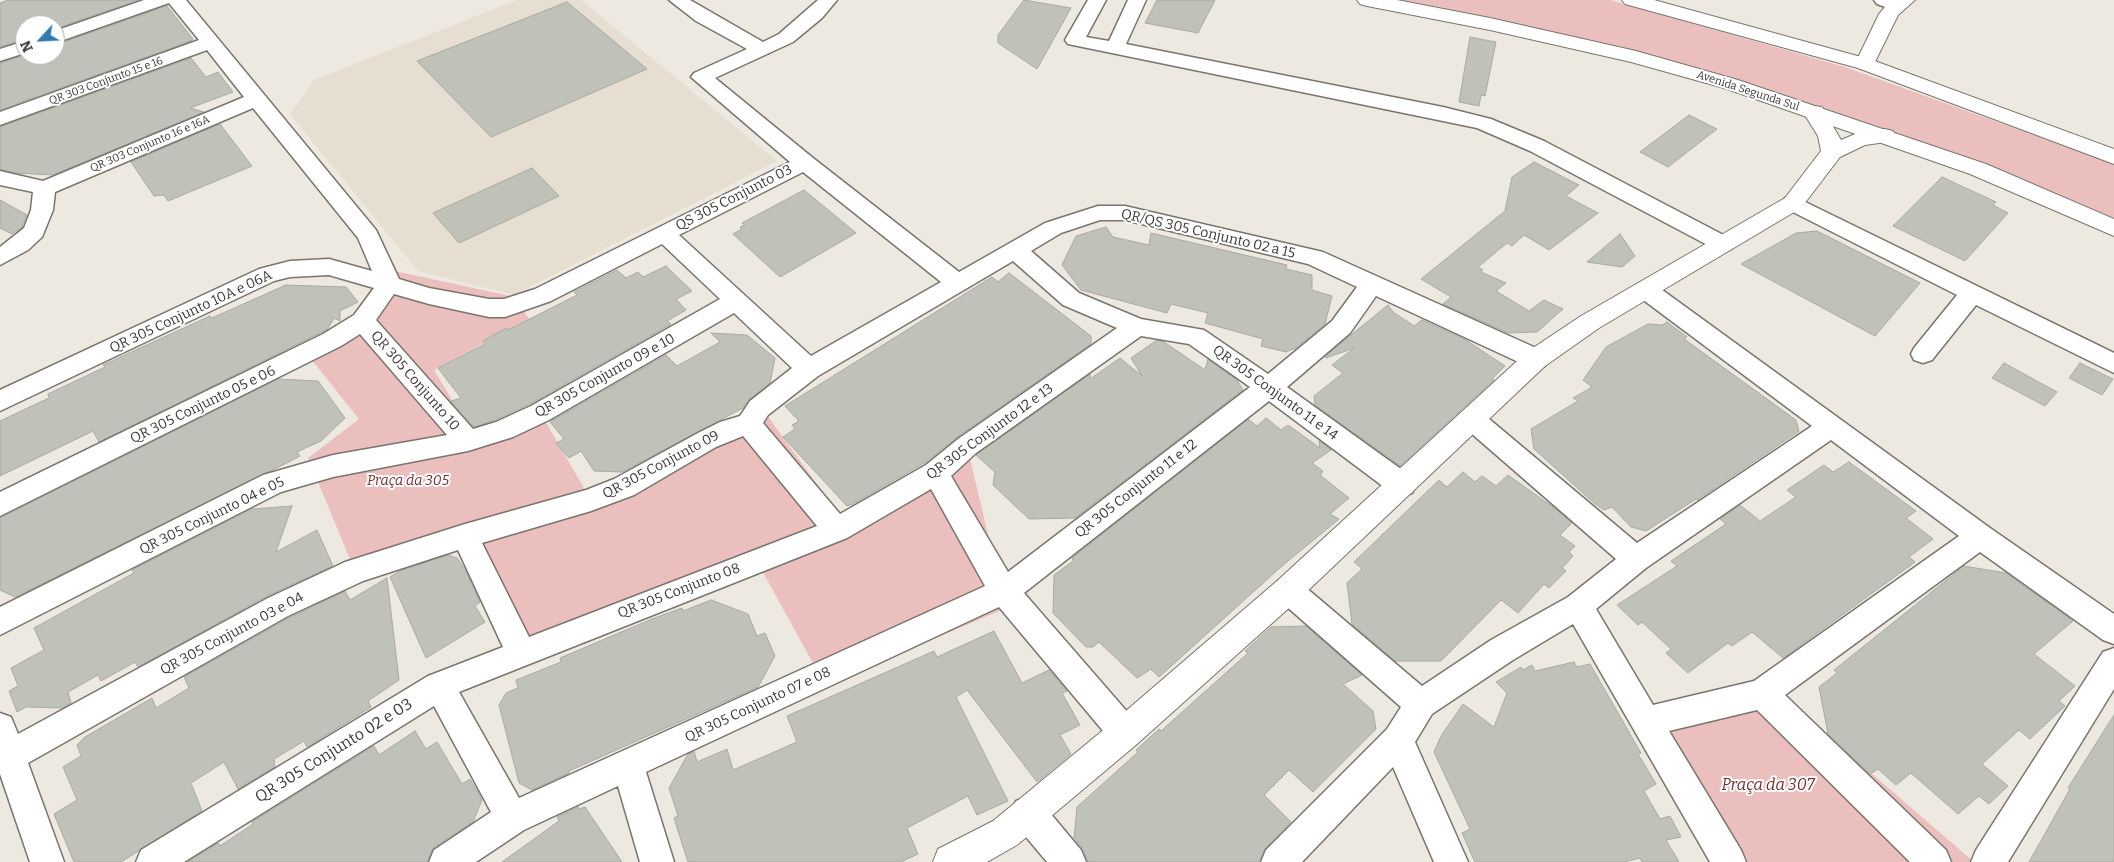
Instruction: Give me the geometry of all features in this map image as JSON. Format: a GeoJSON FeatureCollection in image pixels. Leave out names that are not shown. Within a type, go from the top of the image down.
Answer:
{"type":"FeatureCollection","features":[{"type":"Feature","properties":{"kind":"street"},"geometry":{"type":"LineString","coordinates":[[65,33],[162,0]]}},
{"type":"Feature","properties":{"kind":"street"},"geometry":{"type":"LineString","coordinates":[[176,0],[368,235],[389,284]]}},
{"type":"Feature","properties":{"kind":"street"},"geometry":{"type":"LineString","coordinates":[[678,0],[703,18],[762,49]]}},
{"type":"Feature","properties":{"kind":"street"},"geometry":{"type":"LineString","coordinates":[[828,0],[796,30],[762,49],[701,77],[958,283]]}},
{"type":"Feature","properties":{"kind":"street"},"geometry":{"type":"LineString","coordinates":[[1097,0],[1075,40],[1443,113],[1484,123],[1537,146],[1723,244]]}},
{"type":"Feature","properties":{"kind":"street"},"geometry":{"type":"LineString","coordinates":[[1115,48],[1137,0]]}},
{"type":"Feature","properties":{"kind":"street","name":"Avenida Segunda Sul"},"geometry":{"type":"LineString","coordinates":[[1367,0],[1490,24],[1636,57],[1731,84],[1978,169],[2114,228]]}},
{"type":"Feature","properties":{"kind":"street"},"geometry":{"type":"LineString","coordinates":[[1632,0],[1865,64],[2114,157]]}},
{"type":"Feature","properties":{"kind":"street"},"geometry":{"type":"LineString","coordinates":[[1865,64],[1895,2]]}},
{"type":"Feature","properties":{"kind":"street","name":"QR 303 Conjunto 15 e 16"},"geometry":{"type":"LineString","coordinates":[[0,119],[212,42]]}},
{"type":"Feature","properties":{"kind":"street"},"geometry":{"type":"LineString","coordinates":[[0,55],[15,50]]}},
{"type":"Feature","properties":{"kind":"street","name":"QR 303 Conjunto 16 e 16A"},"geometry":{"type":"LineString","coordinates":[[45,188],[256,99]]}},
{"type":"Feature","properties":{"kind":"street"},"geometry":{"type":"LineString","coordinates":[[1814,112],[1829,136],[1832,152]]}},
{"type":"Feature","properties":{"kind":"street"},"geometry":{"type":"LineString","coordinates":[[951,862],[1006,833],[1125,732],[1288,590],[1473,420],[1536,359],[1590,322],[1793,203],[1832,152],[1860,139],[1885,136]]}},
{"type":"Feature","properties":{"kind":"street","name":"QS 305 Conjunto 03"},"geometry":{"type":"LineString","coordinates":[[389,284],[468,304],[505,308],[542,295],[805,162]]}},
{"type":"Feature","properties":{"kind":"street"},"geometry":{"type":"LineString","coordinates":[[0,178],[45,188],[42,210],[34,232],[20,245],[0,257]]}},
{"type":"Feature","properties":{"kind":"street"},"geometry":{"type":"LineString","coordinates":[[1793,203],[2114,364]]}},
{"type":"Feature","properties":{"kind":"street","name":"QR/QS 305 Conjunto 02 a 15"},"geometry":{"type":"LineString","coordinates":[[809,369],[1053,228],[1072,220],[1098,213],[1125,213],[1315,258],[1536,359]]}},
{"type":"Feature","properties":{"kind":"street"},"geometry":{"type":"LineString","coordinates":[[664,233],[809,369],[759,408],[749,424],[838,530]]}},
{"type":"Feature","properties":{"kind":"street","name":"QR 305 Conjunto 11 e 14"},"geometry":{"type":"LineString","coordinates":[[1016,250],[1071,299],[1137,327],[1195,336],[1402,485]]}},
{"type":"Feature","properties":{"kind":"street","name":"QR 305 Conjunto 10A e 06A"},"geometry":{"type":"LineString","coordinates":[[0,400],[267,275],[308,266],[329,267],[389,284]]}},
{"type":"Feature","properties":{"kind":"street","name":"QR 305 Conjunto 05 e 06"},"geometry":{"type":"LineString","coordinates":[[0,505],[298,358],[363,321],[389,284]]}},
{"type":"Feature","properties":{"kind":"street","name":"QR 305 Conjunto 11 e 12"},"geometry":{"type":"LineString","coordinates":[[1004,591],[1310,355],[1341,327],[1372,284]]}},
{"type":"Feature","properties":{"kind":"street"},"geometry":{"type":"LineString","coordinates":[[1646,290],[1980,536],[2114,630]]}},
{"type":"Feature","properties":{"kind":"street"},"geometry":{"type":"LineString","coordinates":[[1923,354],[1972,293]]}},
{"type":"Feature","properties":{"kind":"street","name":"QR 305 Conjunto 09 e 10"},"geometry":{"type":"LineString","coordinates":[[468,441],[504,430],[540,413],[737,300]]}},
{"type":"Feature","properties":{"kind":"street","name":"QR 305 Conjunto 10"},"geometry":{"type":"LineString","coordinates":[[363,321],[468,441]]}},
{"type":"Feature","properties":{"kind":"street","name":"QR 305 Conjunto 12 e 13"},"geometry":{"type":"LineString","coordinates":[[838,530],[936,473],[967,446],[1137,327]]}},
{"type":"Feature","properties":{"kind":"street"},"geometry":{"type":"LineString","coordinates":[[1473,420],[1636,559]]}},
{"type":"Feature","properties":{"kind":"street","name":"QR 305 Conjunto 09"},"geometry":{"type":"LineString","coordinates":[[465,536],[591,500],[624,487],[729,429],[749,424]]}},
{"type":"Feature","properties":{"kind":"street"},"geometry":{"type":"LineString","coordinates":[[1278,862],[1398,740],[1421,704],[1502,650],[1578,606],[1636,559],[1830,427]]}},
{"type":"Feature","properties":{"kind":"street","name":"QR 305 Conjunto 04 e 05"},"geometry":{"type":"LineString","coordinates":[[0,622],[273,483],[333,466],[468,441]]}},
{"type":"Feature","properties":{"kind":"street"},"geometry":{"type":"LineString","coordinates":[[936,473],[974,543],[1004,591],[1125,732]]}},
{"type":"Feature","properties":{"kind":"street","name":"QR 305 Conjunto 08"},"geometry":{"type":"LineString","coordinates":[[521,653],[838,530]]}},
{"type":"Feature","properties":{"kind":"street"},"geometry":{"type":"LineString","coordinates":[[465,536],[521,653]]}},
{"type":"Feature","properties":{"kind":"street","name":"QR 305 Conjunto 03 e 04"},"geometry":{"type":"LineString","coordinates":[[5,742],[278,607],[356,571],[465,536]]}},
{"type":"Feature","properties":{"kind":"street"},"geometry":{"type":"LineString","coordinates":[[1647,721],[1762,694],[1980,536]]}},
{"type":"Feature","properties":{"kind":"street"},"geometry":{"type":"LineString","coordinates":[[1288,590],[1421,704]]}},
{"type":"Feature","properties":{"kind":"street","name":"QR 305 Conjunto 07 e 08"},"geometry":{"type":"LineString","coordinates":[[446,862],[512,818],[1004,591]]}},
{"type":"Feature","properties":{"kind":"street"},"geometry":{"type":"LineString","coordinates":[[1578,606],[1729,862]]}},
{"type":"Feature","properties":{"kind":"street","name":"QR 305 Conjunto 02 e 03"},"geometry":{"type":"LineString","coordinates":[[153,862],[439,686],[521,653]]}},
{"type":"Feature","properties":{"kind":"street"},"geometry":{"type":"LineString","coordinates":[[1988,862],[2114,662]]}},
{"type":"Feature","properties":{"kind":"street"},"geometry":{"type":"LineString","coordinates":[[439,686],[512,818]]}},
{"type":"Feature","properties":{"kind":"street"},"geometry":{"type":"LineString","coordinates":[[1762,694],[1934,862]]}},
{"type":"Feature","properties":{"kind":"street"},"geometry":{"type":"LineString","coordinates":[[1398,740],[1451,862]]}},
{"type":"Feature","properties":{"kind":"street"},"geometry":{"type":"LineString","coordinates":[[5,742],[47,862]]}},
{"type":"Feature","properties":{"kind":"street"},"geometry":{"type":"LineString","coordinates":[[628,765],[656,862]]}},
{"type":"Feature","properties":{"kind":"street"},"geometry":{"type":"LineString","coordinates":[[1028,813],[1069,862]]}},
{"type":"Feature","properties":{"kind":"shaded area"},"geometry":{"type":"Polygon","coordinates":[[[517,0],[581,0],[777,161],[514,295],[418,271],[290,114],[314,80],[517,0]]]}},
{"type":"Feature","properties":{"kind":"green space"},"geometry":{"type":"Polygon","coordinates":[[[1388,0],[1610,0],[1845,67],[2114,164],[2114,225],[1715,74],[1388,0]]]}},
{"type":"Feature","properties":{"kind":"green space","name":"Praça da 305"},"geometry":{"type":"Polygon","coordinates":[[[381,268],[515,297],[529,319],[434,370],[477,441],[544,419],[591,500],[759,404],[842,519],[967,446],[991,547],[1030,598],[825,685],[760,567],[520,661],[464,550],[355,571],[308,458],[359,419],[307,354],[350,330],[381,268]]]}},
{"type":"Feature","properties":{"kind":"green space","name":"Praça da 307"},"geometry":{"type":"Polygon","coordinates":[[[1798,710],[1974,862],[1715,862],[1626,712],[1798,710]]]}},
{"type":"Feature","properties":{"kind":"building"},"geometry":{"type":"Polygon","coordinates":[[[8,0],[138,0],[65,26],[65,15],[15,15],[15,42],[0,47],[0,3],[8,0]]]}},
{"type":"Feature","properties":{"kind":"building"},"geometry":{"type":"Polygon","coordinates":[[[1024,0],[1071,8],[1037,69],[998,43],[998,35],[1024,0]]]}},
{"type":"Feature","properties":{"kind":"building"},"geometry":{"type":"Polygon","coordinates":[[[1157,0],[1215,0],[1198,33],[1145,23],[1157,0]]]}},
{"type":"Feature","properties":{"kind":"building"},"geometry":{"type":"Polygon","coordinates":[[[567,2],[647,69],[491,137],[417,61],[567,2]]]}},
{"type":"Feature","properties":{"kind":"building"},"geometry":{"type":"Polygon","coordinates":[[[167,6],[193,39],[0,110],[0,63],[15,58],[15,65],[65,65],[65,42],[167,6]]]}},
{"type":"Feature","properties":{"kind":"building"},"geometry":{"type":"Polygon","coordinates":[[[1470,37],[1496,42],[1485,96],[1481,95],[1479,106],[1459,102],[1470,37]]]}},
{"type":"Feature","properties":{"kind":"building"},"geometry":{"type":"Polygon","coordinates":[[[191,58],[206,77],[218,72],[233,92],[190,108],[204,112],[53,175],[16,173],[0,169],[0,127],[191,58]]]}},
{"type":"Feature","properties":{"kind":"building"},"geometry":{"type":"Polygon","coordinates":[[[1689,115],[1717,129],[1668,167],[1640,152],[1689,115]]]}},
{"type":"Feature","properties":{"kind":"building"},"geometry":{"type":"Polygon","coordinates":[[[220,124],[252,166],[168,201],[164,195],[154,196],[131,162],[220,124]]]}},
{"type":"Feature","properties":{"kind":"building"},"geometry":{"type":"Polygon","coordinates":[[[1534,162],[1579,185],[1566,196],[1598,213],[1549,250],[1524,235],[1512,246],[1507,243],[1478,267],[1483,270],[1481,272],[1506,283],[1496,291],[1529,311],[1544,300],[1563,309],[1537,332],[1508,333],[1443,304],[1451,297],[1421,279],[1505,211],[1512,177],[1534,162]]]}},
{"type":"Feature","properties":{"kind":"building"},"geometry":{"type":"Polygon","coordinates":[[[532,168],[559,196],[459,243],[433,213],[532,168]]]}},
{"type":"Feature","properties":{"kind":"building"},"geometry":{"type":"Polygon","coordinates":[[[1942,177],[1996,202],[1993,205],[2008,213],[1965,261],[1893,226],[1942,177]]]}},
{"type":"Feature","properties":{"kind":"building"},"geometry":{"type":"Polygon","coordinates":[[[804,190],[856,233],[780,277],[733,234],[742,229],[740,227],[745,225],[742,223],[804,190]]]}},
{"type":"Feature","properties":{"kind":"building"},"geometry":{"type":"Polygon","coordinates":[[[0,200],[27,215],[22,227],[12,234],[0,228],[0,200]]]}},
{"type":"Feature","properties":{"kind":"building"},"geometry":{"type":"Polygon","coordinates":[[[1106,227],[1113,237],[1149,245],[1151,233],[1287,265],[1286,269],[1312,275],[1312,290],[1332,296],[1325,324],[1296,348],[1286,352],[1261,346],[1263,339],[1205,323],[1208,313],[1171,304],[1167,313],[1081,290],[1062,265],[1076,236],[1106,227]]]}},
{"type":"Feature","properties":{"kind":"building"},"geometry":{"type":"Polygon","coordinates":[[[1817,231],[1920,283],[1875,336],[1741,264],[1796,233],[1817,231]]]}},
{"type":"Feature","properties":{"kind":"building"},"geometry":{"type":"Polygon","coordinates":[[[1620,234],[1635,256],[1622,267],[1587,262],[1620,234]]]}},
{"type":"Feature","properties":{"kind":"building"},"geometry":{"type":"Polygon","coordinates":[[[666,266],[692,291],[676,299],[686,310],[667,321],[671,324],[530,404],[495,420],[474,427],[451,401],[461,398],[438,368],[485,344],[483,341],[506,328],[508,330],[577,295],[574,292],[617,270],[626,278],[638,272],[643,277],[666,266]]]}},
{"type":"Feature","properties":{"kind":"building"},"geometry":{"type":"Polygon","coordinates":[[[1009,273],[1091,336],[1091,344],[957,437],[926,462],[847,506],[783,437],[795,429],[792,425],[799,421],[785,406],[992,277],[998,282],[1009,273]]]}},
{"type":"Feature","properties":{"kind":"building"},"geometry":{"type":"Polygon","coordinates":[[[286,285],[346,287],[358,302],[340,311],[340,321],[334,318],[327,330],[99,442],[93,431],[0,476],[0,421],[49,398],[48,394],[105,367],[103,365],[210,316],[212,318],[286,285]]]}},
{"type":"Feature","properties":{"kind":"building"},"geometry":{"type":"Polygon","coordinates":[[[1388,305],[1393,312],[1414,326],[1422,320],[1466,340],[1505,366],[1492,379],[1494,380],[1400,466],[1315,405],[1314,396],[1343,373],[1332,365],[1354,348],[1326,358],[1325,356],[1388,305]]]}},
{"type":"Feature","properties":{"kind":"building"},"geometry":{"type":"Polygon","coordinates":[[[1667,322],[1687,337],[1684,339],[1796,420],[1799,431],[1697,500],[1646,531],[1631,527],[1612,507],[1604,510],[1594,503],[1534,449],[1531,429],[1578,401],[1573,398],[1592,387],[1583,380],[1606,347],[1648,324],[1662,325],[1667,322]]]}},
{"type":"Feature","properties":{"kind":"building"},"geometry":{"type":"Polygon","coordinates":[[[711,333],[747,335],[775,358],[770,383],[749,400],[743,408],[622,472],[594,471],[581,451],[569,458],[556,443],[564,439],[550,422],[666,355],[677,366],[720,342],[711,333]]]}},
{"type":"Feature","properties":{"kind":"building"},"geometry":{"type":"Polygon","coordinates":[[[1157,340],[1164,342],[1205,370],[1208,359],[1237,380],[1243,390],[1075,518],[1029,519],[993,485],[995,472],[976,455],[1090,374],[1090,379],[1120,358],[1142,376],[1131,358],[1157,340]]]}},
{"type":"Feature","properties":{"kind":"building"},"geometry":{"type":"Polygon","coordinates":[[[2004,363],[2057,392],[2045,406],[1992,378],[2004,363]]]}},
{"type":"Feature","properties":{"kind":"building"},"geometry":{"type":"Polygon","coordinates":[[[2080,363],[2113,379],[2102,395],[2069,378],[2080,363]]]}},
{"type":"Feature","properties":{"kind":"building"},"geometry":{"type":"Polygon","coordinates":[[[278,379],[318,381],[345,418],[321,441],[297,452],[300,456],[271,471],[15,597],[0,590],[0,518],[278,379]]]}},
{"type":"Feature","properties":{"kind":"building"},"geometry":{"type":"Polygon","coordinates":[[[1266,418],[1281,430],[1288,425],[1320,448],[1319,441],[1331,450],[1312,463],[1323,471],[1320,475],[1349,498],[1330,514],[1339,519],[1282,566],[1159,677],[1151,669],[1137,678],[1099,642],[1093,647],[1086,647],[1053,613],[1054,575],[1073,561],[1072,558],[1248,419],[1257,426],[1266,418]]]}},
{"type":"Feature","properties":{"kind":"building"},"geometry":{"type":"Polygon","coordinates":[[[1849,462],[1916,511],[1906,518],[1933,539],[1909,557],[1915,562],[1783,658],[1752,632],[1732,646],[1728,643],[1688,673],[1666,653],[1671,649],[1642,622],[1638,625],[1617,605],[1677,566],[1671,561],[1726,524],[1720,519],[1740,505],[1760,521],[1796,497],[1787,490],[1824,465],[1833,472],[1849,462]]]}},
{"type":"Feature","properties":{"kind":"building"},"geometry":{"type":"Polygon","coordinates":[[[1463,472],[1475,482],[1482,476],[1496,486],[1508,475],[1553,507],[1572,523],[1560,535],[1575,546],[1569,552],[1573,556],[1562,568],[1566,571],[1549,588],[1544,584],[1518,613],[1501,600],[1441,661],[1395,661],[1352,624],[1347,583],[1362,569],[1354,562],[1439,480],[1447,487],[1463,472]]]}},
{"type":"Feature","properties":{"kind":"building"},"geometry":{"type":"Polygon","coordinates":[[[292,506],[276,552],[317,530],[333,566],[267,596],[138,667],[135,662],[101,681],[98,675],[68,692],[71,703],[62,708],[26,707],[17,712],[9,691],[18,686],[11,668],[44,650],[34,628],[134,573],[132,570],[252,509],[292,506]]]}},
{"type":"Feature","properties":{"kind":"building"},"geometry":{"type":"Polygon","coordinates":[[[448,555],[457,558],[465,570],[480,602],[475,606],[485,622],[426,658],[390,577],[400,571],[448,555]]]}},
{"type":"Feature","properties":{"kind":"building"},"geometry":{"type":"Polygon","coordinates":[[[1964,566],[2006,573],[2073,621],[2034,654],[2075,686],[2059,701],[2065,706],[2030,739],[2019,730],[1982,764],[2008,786],[1989,804],[1979,796],[1958,814],[1911,773],[1896,785],[1878,769],[1870,774],[1828,734],[1819,687],[1837,673],[1834,670],[1964,566]]]}},
{"type":"Feature","properties":{"kind":"building"},"geometry":{"type":"Polygon","coordinates":[[[387,578],[399,680],[368,701],[371,707],[307,747],[304,741],[274,759],[275,767],[238,789],[224,762],[191,783],[202,811],[121,862],[74,862],[54,814],[77,800],[63,767],[81,756],[77,745],[85,737],[152,698],[156,708],[189,688],[184,677],[289,618],[345,591],[350,600],[387,578]]]}},
{"type":"Feature","properties":{"kind":"building"},"geometry":{"type":"Polygon","coordinates":[[[711,600],[748,614],[757,636],[765,633],[775,656],[758,687],[569,771],[569,773],[532,790],[519,783],[499,705],[506,693],[518,688],[516,680],[561,662],[560,658],[652,619],[682,608],[683,611],[711,600]]]}},
{"type":"Feature","properties":{"kind":"building"},"geometry":{"type":"Polygon","coordinates":[[[1306,626],[1362,675],[1343,684],[1373,711],[1376,729],[1313,792],[1289,770],[1264,795],[1291,822],[1265,849],[1259,862],[1088,862],[1083,849],[1074,838],[1077,807],[1138,752],[1136,750],[1159,729],[1161,731],[1248,653],[1245,651],[1271,627],[1306,626]]]}},
{"type":"Feature","properties":{"kind":"building"},"geometry":{"type":"Polygon","coordinates":[[[994,631],[1022,683],[1049,670],[1067,691],[1062,693],[1080,725],[1060,735],[1071,754],[1037,782],[967,690],[956,697],[1008,801],[977,815],[968,796],[907,828],[918,854],[901,862],[688,862],[674,818],[678,816],[669,788],[688,754],[694,751],[697,762],[727,749],[733,770],[797,742],[787,716],[934,651],[937,657],[994,631]]]}},
{"type":"Feature","properties":{"kind":"building"},"geometry":{"type":"Polygon","coordinates":[[[1574,662],[1577,667],[1590,664],[1641,753],[1638,754],[1656,784],[1644,791],[1660,819],[1670,816],[1681,837],[1666,840],[1679,862],[1642,862],[1640,858],[1624,862],[1475,862],[1462,833],[1470,829],[1434,752],[1441,736],[1463,704],[1494,727],[1507,693],[1496,682],[1521,667],[1523,670],[1532,665],[1535,671],[1574,662]]]}},
{"type":"Feature","properties":{"kind":"building"},"geometry":{"type":"Polygon","coordinates":[[[2114,715],[2114,862],[2029,862],[2070,789],[2068,788],[2114,715]]]}},
{"type":"Feature","properties":{"kind":"building"},"geometry":{"type":"Polygon","coordinates":[[[415,731],[426,749],[437,742],[462,784],[470,779],[482,800],[473,822],[433,848],[427,862],[188,862],[218,843],[220,846],[253,824],[252,822],[374,746],[379,755],[415,731]]]}},
{"type":"Feature","properties":{"kind":"building"},"geometry":{"type":"Polygon","coordinates":[[[578,807],[579,809],[585,807],[622,862],[502,862],[559,821],[557,817],[578,807]]]}}]}
